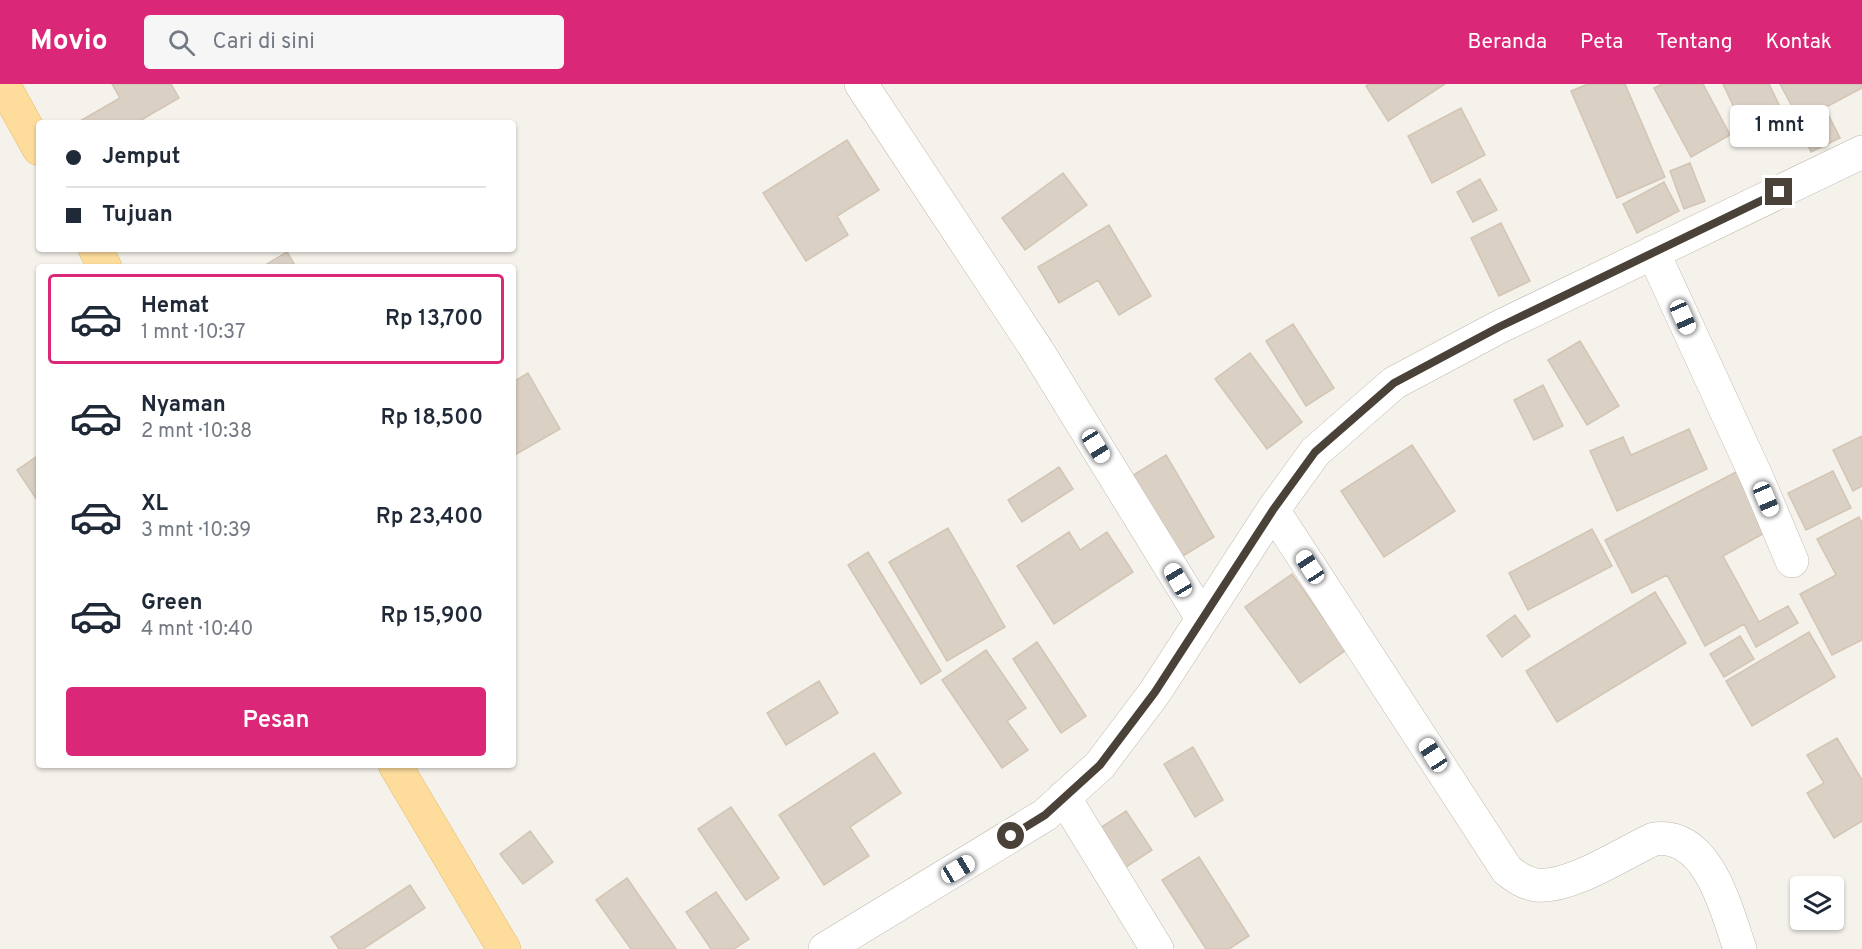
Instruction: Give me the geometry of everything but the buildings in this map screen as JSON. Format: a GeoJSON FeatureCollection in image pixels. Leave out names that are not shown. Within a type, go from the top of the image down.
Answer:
{"type":"FeatureCollection","features":[{"type":"Feature","properties":{"kind":"main road"},"geometry":{"type":"LineString","coordinates":[[3,84],[36,144]]}},
{"type":"Feature","properties":{"kind":"main road"},"geometry":{"type":"LineString","coordinates":[[397,768],[504,949]]}},
{"type":"Feature","properties":{"kind":"street"},"geometry":{"type":"LineString","coordinates":[[861,84],[1037,350],[1202,618]]}},
{"type":"Feature","properties":{"kind":"street"},"geometry":{"type":"LineString","coordinates":[[825,949],[1045,815],[1100,765],[1155,692],[1273,510],[1315,452],[1394,383],[1499,327],[1862,152]]}},
{"type":"Feature","properties":{"kind":"street"},"geometry":{"type":"LineString","coordinates":[[1653,252],[1757,478],[1792,561]]}},
{"type":"Feature","properties":{"kind":"street"},"geometry":{"type":"LineString","coordinates":[[1273,510],[1508,870],[1517,878],[1528,883],[1538,885],[1558,883],[1588,872],[1654,839],[1665,837],[1675,840],[1688,846],[1716,880],[1740,949]]}},
{"type":"Feature","properties":{"kind":"street"},"geometry":{"type":"LineString","coordinates":[[1064,797],[1157,949]]}},
{"type":"Feature","properties":{"kind":"route"},"geometry":{"type":"LineString","coordinates":[[1011,836],[1045,815],[1100,765],[1155,692],[1273,510],[1315,452],[1394,383],[1499,327],[1779,192]]}}]}
